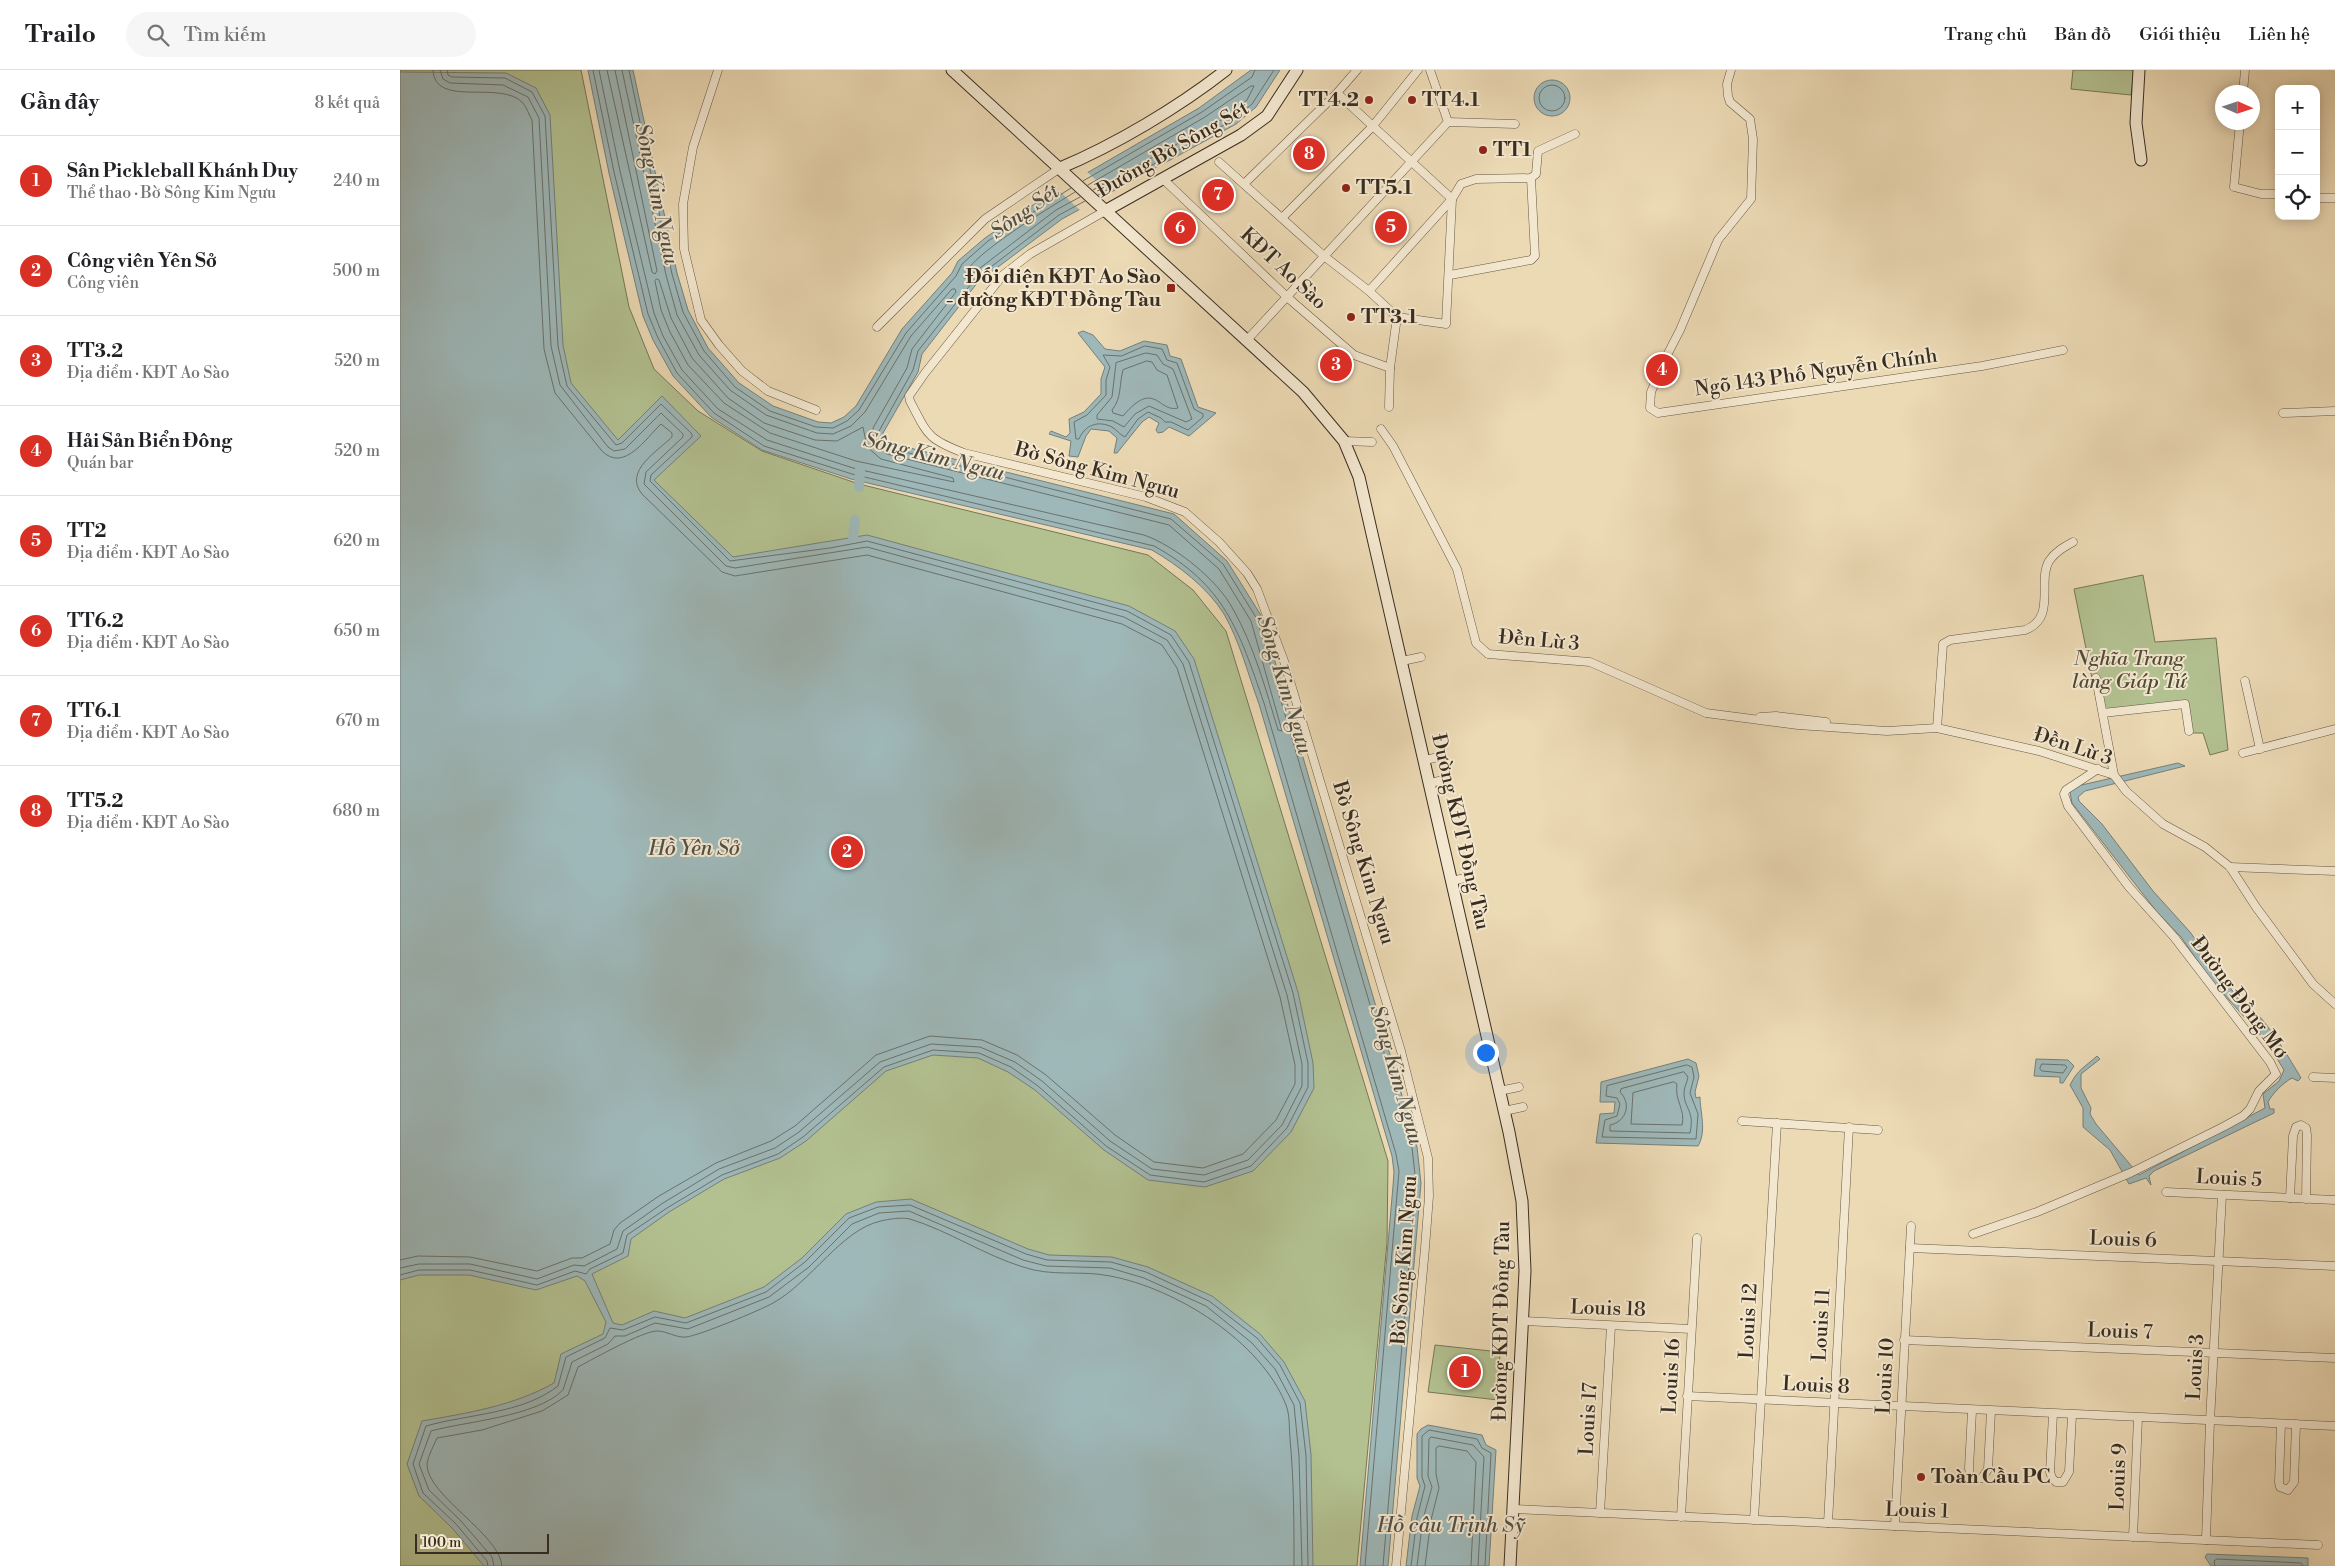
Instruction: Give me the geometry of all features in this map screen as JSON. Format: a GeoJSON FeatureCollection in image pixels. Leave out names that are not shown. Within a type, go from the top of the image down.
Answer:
{"type":"FeatureCollection","features":[{"type":"Feature","properties":{"kind":"main road"},"geometry":{"type":"LineString","coordinates":[[952,70],[1060,168]]}},
{"type":"Feature","properties":{"kind":"main road","name":"Đường Bờ Sông Sét"},"geometry":{"type":"LineString","coordinates":[[1060,168],[1079,160],[1165,112],[1226,70]]}},
{"type":"Feature","properties":{"kind":"main road","name":"Đường Bờ Sông Sét"},"geometry":{"type":"LineString","coordinates":[[1103,209],[1163,179],[1241,135],[1267,116],[1297,70]]}},
{"type":"Feature","properties":{"kind":"main road"},"geometry":{"type":"LineString","coordinates":[[2139,70],[2136,123],[2141,160]]}},
{"type":"Feature","properties":{"kind":"main road","name":"Đường KĐT Đồng Tàu"},"geometry":{"type":"LineString","coordinates":[[1060,168],[1315,404],[1344,441],[1359,477],[1425,760],[1504,1111],[1522,1201],[1525,1271],[1510,1566]]}},
{"type":"Feature","properties":{"kind":"street"},"geometry":{"type":"LineString","coordinates":[[718,70],[693,147],[683,204],[684,249],[701,320],[719,345],[749,376],[768,391],[816,410]]}},
{"type":"Feature","properties":{"kind":"street"},"geometry":{"type":"LineString","coordinates":[[1245,184],[1337,93],[1357,70]]}},
{"type":"Feature","properties":{"kind":"street","name":"KĐT Ao Sào"},"geometry":{"type":"LineString","coordinates":[[1282,218],[1372,127],[1418,70]]}},
{"type":"Feature","properties":{"kind":"street"},"geometry":{"type":"LineString","coordinates":[[1430,70],[1448,122]]}},
{"type":"Feature","properties":{"kind":"street","name":"Ngõ 143 Phố Nguyễn Chính"},"geometry":{"type":"LineString","coordinates":[[1731,70],[1727,84],[1730,102],[1750,119],[1753,139],[1751,199],[1718,240],[1680,330],[1651,392],[1650,408],[1658,414],[1982,366],[2063,350]]}},
{"type":"Feature","properties":{"kind":"street"},"geometry":{"type":"LineString","coordinates":[[2244,85],[2245,70]]}},
{"type":"Feature","properties":{"kind":"street"},"geometry":{"type":"LineString","coordinates":[[1337,93],[1452,199]]}},
{"type":"Feature","properties":{"kind":"street"},"geometry":{"type":"LineString","coordinates":[[1247,340],[1448,122],[1516,124]]}},
{"type":"Feature","properties":{"kind":"street"},"geometry":{"type":"LineString","coordinates":[[2239,130],[2234,187],[2261,194],[2275,194]]}},
{"type":"Feature","properties":{"kind":"street"},"geometry":{"type":"LineString","coordinates":[[1369,291],[1452,199],[1461,184],[1476,179],[1531,178],[1536,174],[1538,150],[1575,134]]}},
{"type":"Feature","properties":{"kind":"street","name":"KĐT Ao Sào"},"geometry":{"type":"LineString","coordinates":[[1219,162],[1324,256],[1369,291],[1397,316]]}},
{"type":"Feature","properties":{"kind":"street"},"geometry":{"type":"LineString","coordinates":[[877,328],[985,219],[1060,168]]}},
{"type":"Feature","properties":{"kind":"street"},"geometry":{"type":"LineString","coordinates":[[1450,275],[1531,260],[1535,256],[1531,178]]}},
{"type":"Feature","properties":{"kind":"street","name":"KĐT Ao Sào"},"geometry":{"type":"LineString","coordinates":[[1163,179],[1287,297],[1354,354],[1390,368]]}},
{"type":"Feature","properties":{"kind":"street"},"geometry":{"type":"LineString","coordinates":[[2320,198],[2335,198]]}},
{"type":"Feature","properties":{"kind":"street"},"geometry":{"type":"LineString","coordinates":[[1389,407],[1390,368],[1397,316],[1446,324],[1450,275],[1452,199]]}},
{"type":"Feature","properties":{"kind":"street","name":"Đường Bờ Sông Sét"},"geometry":{"type":"LineString","coordinates":[[910,396],[925,373],[1003,275],[1030,254],[1103,209]]}},
{"type":"Feature","properties":{"kind":"street","name":"Bờ Sông Kim Ngưu"},"geometry":{"type":"LineString","coordinates":[[910,396],[922,426],[939,444],[964,453],[1146,497],[1185,512],[1219,542],[1242,568],[1263,602],[1284,661],[1336,830],[1401,1051],[1428,1158],[1429,1196],[1425,1248],[1396,1566]]}},
{"type":"Feature","properties":{"kind":"street"},"geometry":{"type":"LineString","coordinates":[[2283,413],[2335,411]]}},
{"type":"Feature","properties":{"kind":"street","name":"Đền Lừ 3"},"geometry":{"type":"LineString","coordinates":[[1382,429],[1393,446],[1456,569],[1476,643],[1488,654],[1590,662],[1706,713],[1798,725],[1887,730],[1936,728],[2039,751],[2114,775],[2163,824],[2205,846],[2230,867],[2256,907],[2314,984],[2335,1004]]}},
{"type":"Feature","properties":{"kind":"street"},"geometry":{"type":"LineString","coordinates":[[1344,441],[1372,442]]}},
{"type":"Feature","properties":{"kind":"street"},"geometry":{"type":"LineString","coordinates":[[1936,728],[1944,644],[1950,640],[2025,630],[2036,626],[2042,616],[2048,562],[2060,549],[2073,542]]}},
{"type":"Feature","properties":{"kind":"street"},"geometry":{"type":"LineString","coordinates":[[1402,661],[1421,657]]}},
{"type":"Feature","properties":{"kind":"street"},"geometry":{"type":"LineString","coordinates":[[2096,678],[2114,775]]}},
{"type":"Feature","properties":{"kind":"street"},"geometry":{"type":"LineString","coordinates":[[2246,681],[2260,749]]}},
{"type":"Feature","properties":{"kind":"street"},"geometry":{"type":"LineString","coordinates":[[2102,713],[2185,704],[2189,732]]}},
{"type":"Feature","properties":{"kind":"street"},"geometry":{"type":"LineString","coordinates":[[2243,753],[2335,729]]}},
{"type":"Feature","properties":{"kind":"street"},"geometry":{"type":"LineString","coordinates":[[1425,760],[1443,756]]}},
{"type":"Feature","properties":{"kind":"street","name":"Đường Đồng Mơ"},"geometry":{"type":"LineString","coordinates":[[1973,1234],[2037,1212],[2130,1173],[2223,1128],[2243,1116],[2250,1109],[2258,1091],[2276,1074],[2270,1062],[2174,937],[2129,887],[2068,806],[2064,794],[2066,790],[2098,769]]}},
{"type":"Feature","properties":{"kind":"street"},"geometry":{"type":"LineString","coordinates":[[1430,783],[1448,779]]}},
{"type":"Feature","properties":{"kind":"street"},"geometry":{"type":"LineString","coordinates":[[2230,867],[2335,871]]}},
{"type":"Feature","properties":{"kind":"street"},"geometry":{"type":"LineString","coordinates":[[1452,881],[1469,877]]}},
{"type":"Feature","properties":{"kind":"street"},"geometry":{"type":"LineString","coordinates":[[2313,1077],[2335,1078]]}},
{"type":"Feature","properties":{"kind":"street"},"geometry":{"type":"LineString","coordinates":[[1499,1091],[1519,1088]]}},
{"type":"Feature","properties":{"kind":"street"},"geometry":{"type":"LineString","coordinates":[[1504,1111],[1523,1107]]}},
{"type":"Feature","properties":{"kind":"street"},"geometry":{"type":"LineString","coordinates":[[1742,1121],[1878,1130]]}},
{"type":"Feature","properties":{"kind":"street","name":"Louis 12"},"geometry":{"type":"LineString","coordinates":[[1754,1520],[1776,1123]]}},
{"type":"Feature","properties":{"kind":"street","name":"Louis 5"},"geometry":{"type":"LineString","coordinates":[[2290,1198],[2293,1136],[2296,1127],[2301,1125],[2306,1128],[2307,1135],[2306,1199]]}},
{"type":"Feature","properties":{"kind":"street","name":"Louis 11"},"geometry":{"type":"LineString","coordinates":[[1828,1523],[1849,1127]]}},
{"type":"Feature","properties":{"kind":"street","name":"Louis 5"},"geometry":{"type":"LineString","coordinates":[[2166,1192],[2335,1200]]}},
{"type":"Feature","properties":{"kind":"street","name":"Louis 3"},"geometry":{"type":"LineString","coordinates":[[2206,1540],[2213,1351],[2222,1195]]}},
{"type":"Feature","properties":{"kind":"street","name":"Louis 10"},"geometry":{"type":"LineString","coordinates":[[1895,1526],[1911,1226]]}},
{"type":"Feature","properties":{"kind":"street","name":"Louis 16"},"geometry":{"type":"LineString","coordinates":[[1680,1517],[1697,1238]]}},
{"type":"Feature","properties":{"kind":"street","name":"Louis 6"},"geometry":{"type":"LineString","coordinates":[[1910,1248],[2335,1266]]}},
{"type":"Feature","properties":{"kind":"street","name":"Louis 18"},"geometry":{"type":"LineString","coordinates":[[1523,1322],[1691,1329]]}},
{"type":"Feature","properties":{"kind":"street","name":"Louis 17"},"geometry":{"type":"LineString","coordinates":[[1600,1513],[1610,1326]]}},
{"type":"Feature","properties":{"kind":"street","name":"Louis 7"},"geometry":{"type":"LineString","coordinates":[[1904,1340],[2213,1351],[2335,1358]]}},
{"type":"Feature","properties":{"kind":"street","name":"Louis 8"},"geometry":{"type":"LineString","coordinates":[[1687,1396],[1991,1412],[2335,1426]]}},
{"type":"Feature","properties":{"kind":"street"},"geometry":{"type":"LineString","coordinates":[[1972,1410],[1969,1468],[1970,1474],[1975,1478],[1982,1478],[1988,1469],[1991,1412]]}},
{"type":"Feature","properties":{"kind":"street"},"geometry":{"type":"LineString","coordinates":[[2054,1414],[2050,1472],[2056,1482],[2063,1482],[2070,1472],[2072,1415]]}},
{"type":"Feature","properties":{"kind":"street","name":"Louis 9"},"geometry":{"type":"LineString","coordinates":[[2133,1537],[2138,1418]]}},
{"type":"Feature","properties":{"kind":"street"},"geometry":{"type":"LineString","coordinates":[[2281,1424],[2278,1482],[2280,1487],[2288,1490],[2294,1482],[2296,1424]]}},
{"type":"Feature","properties":{"kind":"street","name":"Louis 1"},"geometry":{"type":"LineString","coordinates":[[1514,1509],[2318,1545]]}},
{"type":"Feature","properties":{"kind":"green space","name":"Hồ Yên Sở"},"geometry":{"type":"Polygon","coordinates":[[[400,70],[581,70],[629,307],[654,369],[698,411],[762,451],[859,484],[1148,555],[1193,590],[1226,631],[1388,1161],[1387,1242],[1357,1566],[400,1566],[400,70]]]}},
{"type":"Feature","properties":{"kind":"green space"},"geometry":{"type":"Polygon","coordinates":[[[2073,70],[2134,70],[2131,95],[2071,89],[2073,70]]]}},
{"type":"Feature","properties":{"kind":"green space","name":"Nghĩa Trang làng Giáp Tứ"},"geometry":{"type":"Polygon","coordinates":[[[2143,575],[2155,642],[2216,638],[2228,750],[2210,755],[2203,733],[2191,733],[2186,703],[2099,713],[2074,589],[2143,575]]]}},
{"type":"Feature","properties":{"kind":"green space"},"geometry":{"type":"Polygon","coordinates":[[[1435,1345],[1500,1352],[1498,1400],[1428,1392],[1435,1345]]]}},
{"type":"Feature","properties":{"kind":"water"},"geometry":{"type":"Polygon","coordinates":[[[588,70],[633,70],[677,273],[688,310],[708,348],[739,383],[773,406],[818,422],[831,423],[844,417],[856,406],[902,329],[952,273],[958,261],[985,238],[1042,199],[1199,108],[1251,70],[1280,70],[1256,107],[1236,124],[1062,219],[978,282],[922,354],[918,372],[883,433],[884,439],[890,443],[1174,514],[1227,561],[1262,617],[1417,1147],[1421,1183],[1388,1566],[1360,1566],[1393,1186],[1392,1156],[1259,704],[1230,625],[1217,604],[1201,586],[1152,550],[851,479],[762,450],[711,417],[673,376],[653,340],[643,316],[609,173],[588,70]]]}},
{"type":"Feature","properties":{"kind":"water","name":"Hồ Yên Sở"},"geometry":{"type":"Polygon","coordinates":[[[400,72],[506,73],[536,88],[550,115],[563,345],[571,383],[618,440],[662,396],[701,436],[654,480],[733,557],[867,535],[1129,606],[1175,631],[1194,659],[1298,992],[1313,1063],[1314,1088],[1291,1132],[1253,1171],[1205,1187],[1148,1180],[1104,1150],[1035,1090],[1008,1072],[978,1058],[933,1055],[886,1071],[806,1141],[780,1158],[724,1179],[669,1212],[631,1239],[628,1256],[592,1274],[613,1323],[622,1325],[654,1311],[685,1318],[764,1287],[802,1258],[846,1214],[876,1202],[911,1199],[1028,1249],[1049,1255],[1112,1257],[1148,1267],[1212,1296],[1260,1334],[1284,1362],[1305,1401],[1311,1455],[1313,1566],[484,1566],[452,1528],[419,1496],[407,1464],[422,1421],[473,1412],[506,1403],[523,1398],[554,1383],[561,1354],[603,1334],[606,1322],[585,1281],[577,1276],[536,1290],[469,1275],[419,1275],[400,1280],[400,72]]]}},
{"type":"Feature","properties":{"kind":"water"},"geometry":{"type":"Polygon","coordinates":[[[1552,80],[1564,86],[1570,98],[1564,110],[1552,116],[1540,110],[1534,98],[1540,86],[1552,80]]]}},
{"type":"Feature","properties":{"kind":"water"},"geometry":{"type":"Polygon","coordinates":[[[1083,331],[1093,335],[1105,349],[1120,351],[1144,341],[1167,345],[1170,356],[1181,359],[1198,407],[1216,413],[1189,436],[1169,427],[1163,432],[1158,433],[1156,430],[1159,423],[1149,417],[1142,422],[1117,453],[1114,453],[1117,438],[1109,431],[1091,429],[1086,436],[1078,457],[1069,456],[1071,441],[1049,434],[1051,431],[1066,437],[1070,433],[1069,419],[1084,412],[1101,394],[1101,379],[1105,367],[1078,333],[1083,331]]]}},
{"type":"Feature","properties":{"kind":"water"},"geometry":{"type":"Polygon","coordinates":[[[2178,763],[2185,766],[2085,791],[2078,797],[2079,801],[2102,824],[2153,891],[2190,932],[2239,1000],[2247,1004],[2265,1023],[2301,1078],[2298,1081],[2292,1078],[2273,1095],[2268,1102],[2270,1109],[2274,1109],[2274,1113],[2154,1171],[2149,1176],[2151,1185],[2146,1178],[2129,1184],[2110,1150],[2083,1127],[2083,1108],[2070,1085],[2079,1072],[2097,1056],[2100,1059],[2081,1074],[2081,1088],[2091,1108],[2090,1114],[2096,1124],[2139,1175],[2265,1108],[2263,1094],[2279,1081],[2284,1070],[2269,1045],[2208,976],[2181,937],[2157,912],[2072,803],[2070,792],[2077,786],[2178,763]]]}},
{"type":"Feature","properties":{"kind":"water"},"geometry":{"type":"Polygon","coordinates":[[[1688,1059],[1696,1063],[1699,1076],[1695,1092],[1696,1098],[1700,1097],[1703,1128],[1698,1146],[1596,1143],[1600,1114],[1614,1113],[1615,1102],[1600,1102],[1601,1082],[1688,1059]]]}},
{"type":"Feature","properties":{"kind":"water"},"geometry":{"type":"Polygon","coordinates":[[[2036,1059],[2068,1060],[2074,1066],[2063,1083],[2060,1083],[2060,1077],[2034,1076],[2036,1059]]]}},
{"type":"Feature","properties":{"kind":"water","name":"Hồ câu Trịnh Sỹ"},"geometry":{"type":"Polygon","coordinates":[[[1428,1425],[1482,1435],[1486,1445],[1496,1450],[1489,1566],[1406,1566],[1412,1516],[1420,1486],[1417,1478],[1417,1434],[1428,1425]]]}},
{"type":"Feature","properties":{"kind":"water"},"geometry":{"type":"Polygon","coordinates":[[[2207,1554],[2308,1558],[2308,1566],[2211,1566],[2205,1557],[2207,1554]]]}},
{"type":"Feature","properties":{"kind":"pier"},"geometry":{"type":"Polygon","coordinates":[[[1086,171],[1113,195],[1082,212],[1057,189],[1086,171]]]}},
{"type":"Feature","properties":{"kind":"waterway"},"geometry":{"type":"LineString","coordinates":[[859,487],[860,469]]}},
{"type":"Feature","properties":{"kind":"waterway"},"geometry":{"type":"LineString","coordinates":[[853,538],[855,520]]}},
{"type":"Feature","properties":{"kind":"place","name":"TT4.2"},"geometry":{"type":"Point","coordinates":[1369,100]}},
{"type":"Feature","properties":{"kind":"place","name":"TT4.1"},"geometry":{"type":"Point","coordinates":[1412,100]}},
{"type":"Feature","properties":{"kind":"place","name":"TT1"},"geometry":{"type":"Point","coordinates":[1483,150]}},
{"type":"Feature","properties":{"kind":"place","name":"TT5.2"},"geometry":{"type":"Point","coordinates":[1309,154]}},
{"type":"Feature","properties":{"kind":"place","name":"TT5.1"},"geometry":{"type":"Point","coordinates":[1346,188]}},
{"type":"Feature","properties":{"kind":"place","name":"TT6.1"},"geometry":{"type":"Point","coordinates":[1218,195]}},
{"type":"Feature","properties":{"kind":"place","name":"TT2"},"geometry":{"type":"Point","coordinates":[1391,227]}},
{"type":"Feature","properties":{"kind":"place","name":"TT6.2"},"geometry":{"type":"Point","coordinates":[1180,228]}},
{"type":"Feature","properties":{"kind":"place","name":"Đối diện KĐT Ao Sào - đường KĐT Đồng Tàu"},"geometry":{"type":"Point","coordinates":[1171,288]}},
{"type":"Feature","properties":{"kind":"place","name":"TT3.1"},"geometry":{"type":"Point","coordinates":[1351,317]}},
{"type":"Feature","properties":{"kind":"place","name":"TT3.2"},"geometry":{"type":"Point","coordinates":[1336,365]}},
{"type":"Feature","properties":{"kind":"place","name":"Hải Sản Biển Đông"},"geometry":{"type":"Point","coordinates":[1662,370]}},
{"type":"Feature","properties":{"kind":"place","name":"Công viên Yên Sở"},"geometry":{"type":"Point","coordinates":[847,852]}},
{"type":"Feature","properties":{"kind":"place","name":"Sân Pickleball Khánh Duy"},"geometry":{"type":"Point","coordinates":[1465,1372]}},
{"type":"Feature","properties":{"kind":"place","name":"Toàn Cầu PC"},"geometry":{"type":"Point","coordinates":[1921,1477]}},
{"type":"Feature","properties":{"kind":"water label","name":"Sông Kim Ngưu"},"geometry":{"type":"Point","coordinates":[656,194]}},
{"type":"Feature","properties":{"kind":"water label","name":"Sông Sét"},"geometry":{"type":"Point","coordinates":[1025,212]}},
{"type":"Feature","properties":{"kind":"water label","name":"Sông Kim Ngưu"},"geometry":{"type":"Point","coordinates":[934,457]}},
{"type":"Feature","properties":{"kind":"water label","name":"Sông Kim Ngưu"},"geometry":{"type":"Point","coordinates":[1284,685]}},
{"type":"Feature","properties":{"kind":"water label","name":"Sông Kim Ngưu"},"geometry":{"type":"Point","coordinates":[1396,1075]}}]}
